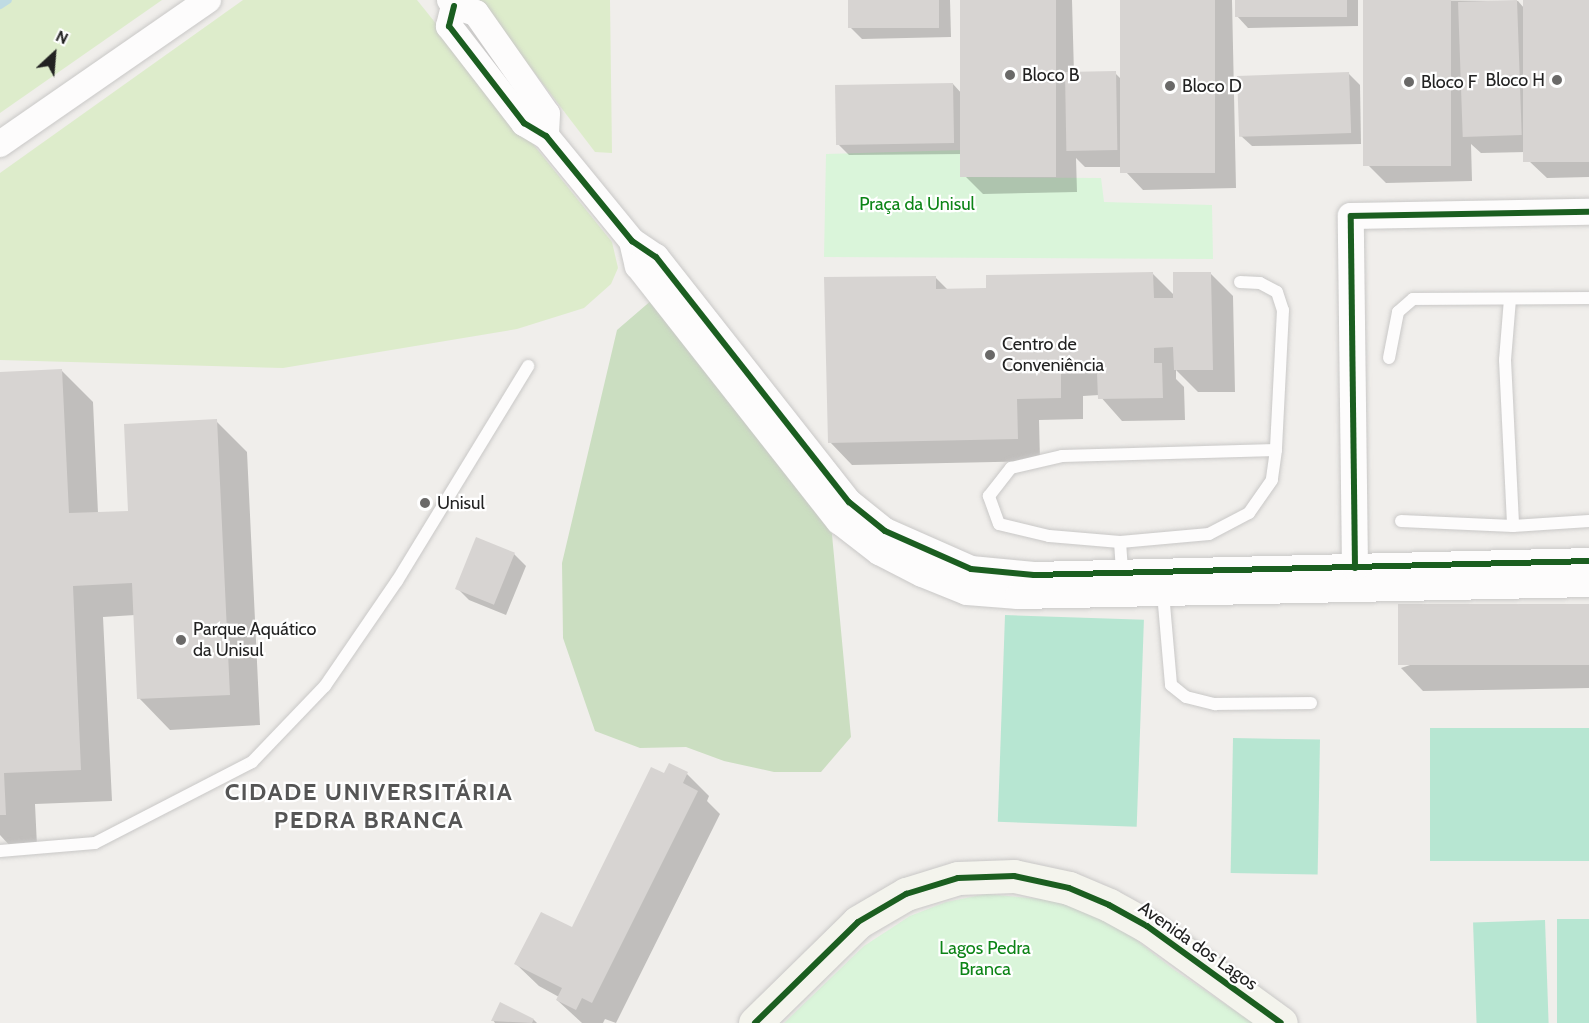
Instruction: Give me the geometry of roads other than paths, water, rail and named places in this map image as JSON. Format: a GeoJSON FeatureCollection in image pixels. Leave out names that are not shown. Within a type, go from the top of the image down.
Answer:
{"type":"FeatureCollection","features":[{"type":"Feature","properties":{"kind":"main road","name":"Avenida dos Lagos"},"geometry":{"type":"LineString","coordinates":[[755,1023],[858,922],[906,894],[958,879],[1014,876],[1069,888],[1109,905],[1147,926],[1281,1023]]}},
{"type":"Feature","properties":{"kind":"street"},"geometry":{"type":"LineString","coordinates":[[0,144],[208,0]]}},
{"type":"Feature","properties":{"kind":"street"},"geometry":{"type":"LineString","coordinates":[[452,3],[449,26],[524,123],[546,136],[632,241],[656,257],[849,502],[885,531],[970,569],[1122,583],[1163,592],[1589,584]]}},
{"type":"Feature","properties":{"kind":"street"},"geometry":{"type":"LineString","coordinates":[[1355,568],[1351,216],[1589,212]]}},
{"type":"Feature","properties":{"kind":"street"},"geometry":{"type":"LineString","coordinates":[[1122,583],[1355,568],[1589,561]]}},
{"type":"Feature","properties":{"kind":"lane"},"geometry":{"type":"LineString","coordinates":[[1240,282],[1260,283],[1277,292],[1283,310],[1276,450],[1272,480],[1249,513],[1209,534],[1120,542],[1048,536],[999,524],[989,496],[1011,468],[1062,456],[1276,450]]}},
{"type":"Feature","properties":{"kind":"lane"},"geometry":{"type":"LineString","coordinates":[[1389,358],[1398,312],[1413,299],[1589,298]]}},
{"type":"Feature","properties":{"kind":"lane"},"geometry":{"type":"LineString","coordinates":[[1510,299],[1505,360],[1513,526]]}},
{"type":"Feature","properties":{"kind":"lane"},"geometry":{"type":"LineString","coordinates":[[0,850],[95,843],[252,762],[325,686],[397,581],[528,366]]}},
{"type":"Feature","properties":{"kind":"lane"},"geometry":{"type":"LineString","coordinates":[[1401,521],[1513,526],[1589,521]]}},
{"type":"Feature","properties":{"kind":"lane"},"geometry":{"type":"LineString","coordinates":[[1120,542],[1122,583]]}},
{"type":"Feature","properties":{"kind":"lane"},"geometry":{"type":"LineString","coordinates":[[1163,592],[1171,685],[1186,697],[1215,704],[1311,703]]}},
{"type":"Feature","properties":{"kind":"waterway"},"geometry":{"type":"LineString","coordinates":[[0,5],[8,0]]}},
{"type":"Feature","properties":{"kind":"place","name":"Bloco B"},"geometry":{"type":"Point","coordinates":[1010,75]}},
{"type":"Feature","properties":{"kind":"place","name":"Bloco H"},"geometry":{"type":"Point","coordinates":[1557,80]}},
{"type":"Feature","properties":{"kind":"place","name":"Bloco F"},"geometry":{"type":"Point","coordinates":[1409,82]}},
{"type":"Feature","properties":{"kind":"place","name":"Bloco D"},"geometry":{"type":"Point","coordinates":[1170,86]}},
{"type":"Feature","properties":{"kind":"place","name":"Centro de Conveniência"},"geometry":{"type":"Point","coordinates":[990,355]}},
{"type":"Feature","properties":{"kind":"place","name":"Unisul"},"geometry":{"type":"Point","coordinates":[425,503]}},
{"type":"Feature","properties":{"kind":"place","name":"Parque Aquático da Unisul"},"geometry":{"type":"Point","coordinates":[181,640]}},
{"type":"Feature","properties":{"kind":"district","name":"CIDADE UNIVERSITÁRIA PEDRA BRANCA"},"geometry":{"type":"Point","coordinates":[369,806]}},
{"type":"Feature","properties":{"kind":"park label","name":"Praça da Unisul"},"geometry":{"type":"Point","coordinates":[917,204]}},
{"type":"Feature","properties":{"kind":"park label","name":"Lagos Pedra Branca"},"geometry":{"type":"Point","coordinates":[985,959]}}]}
